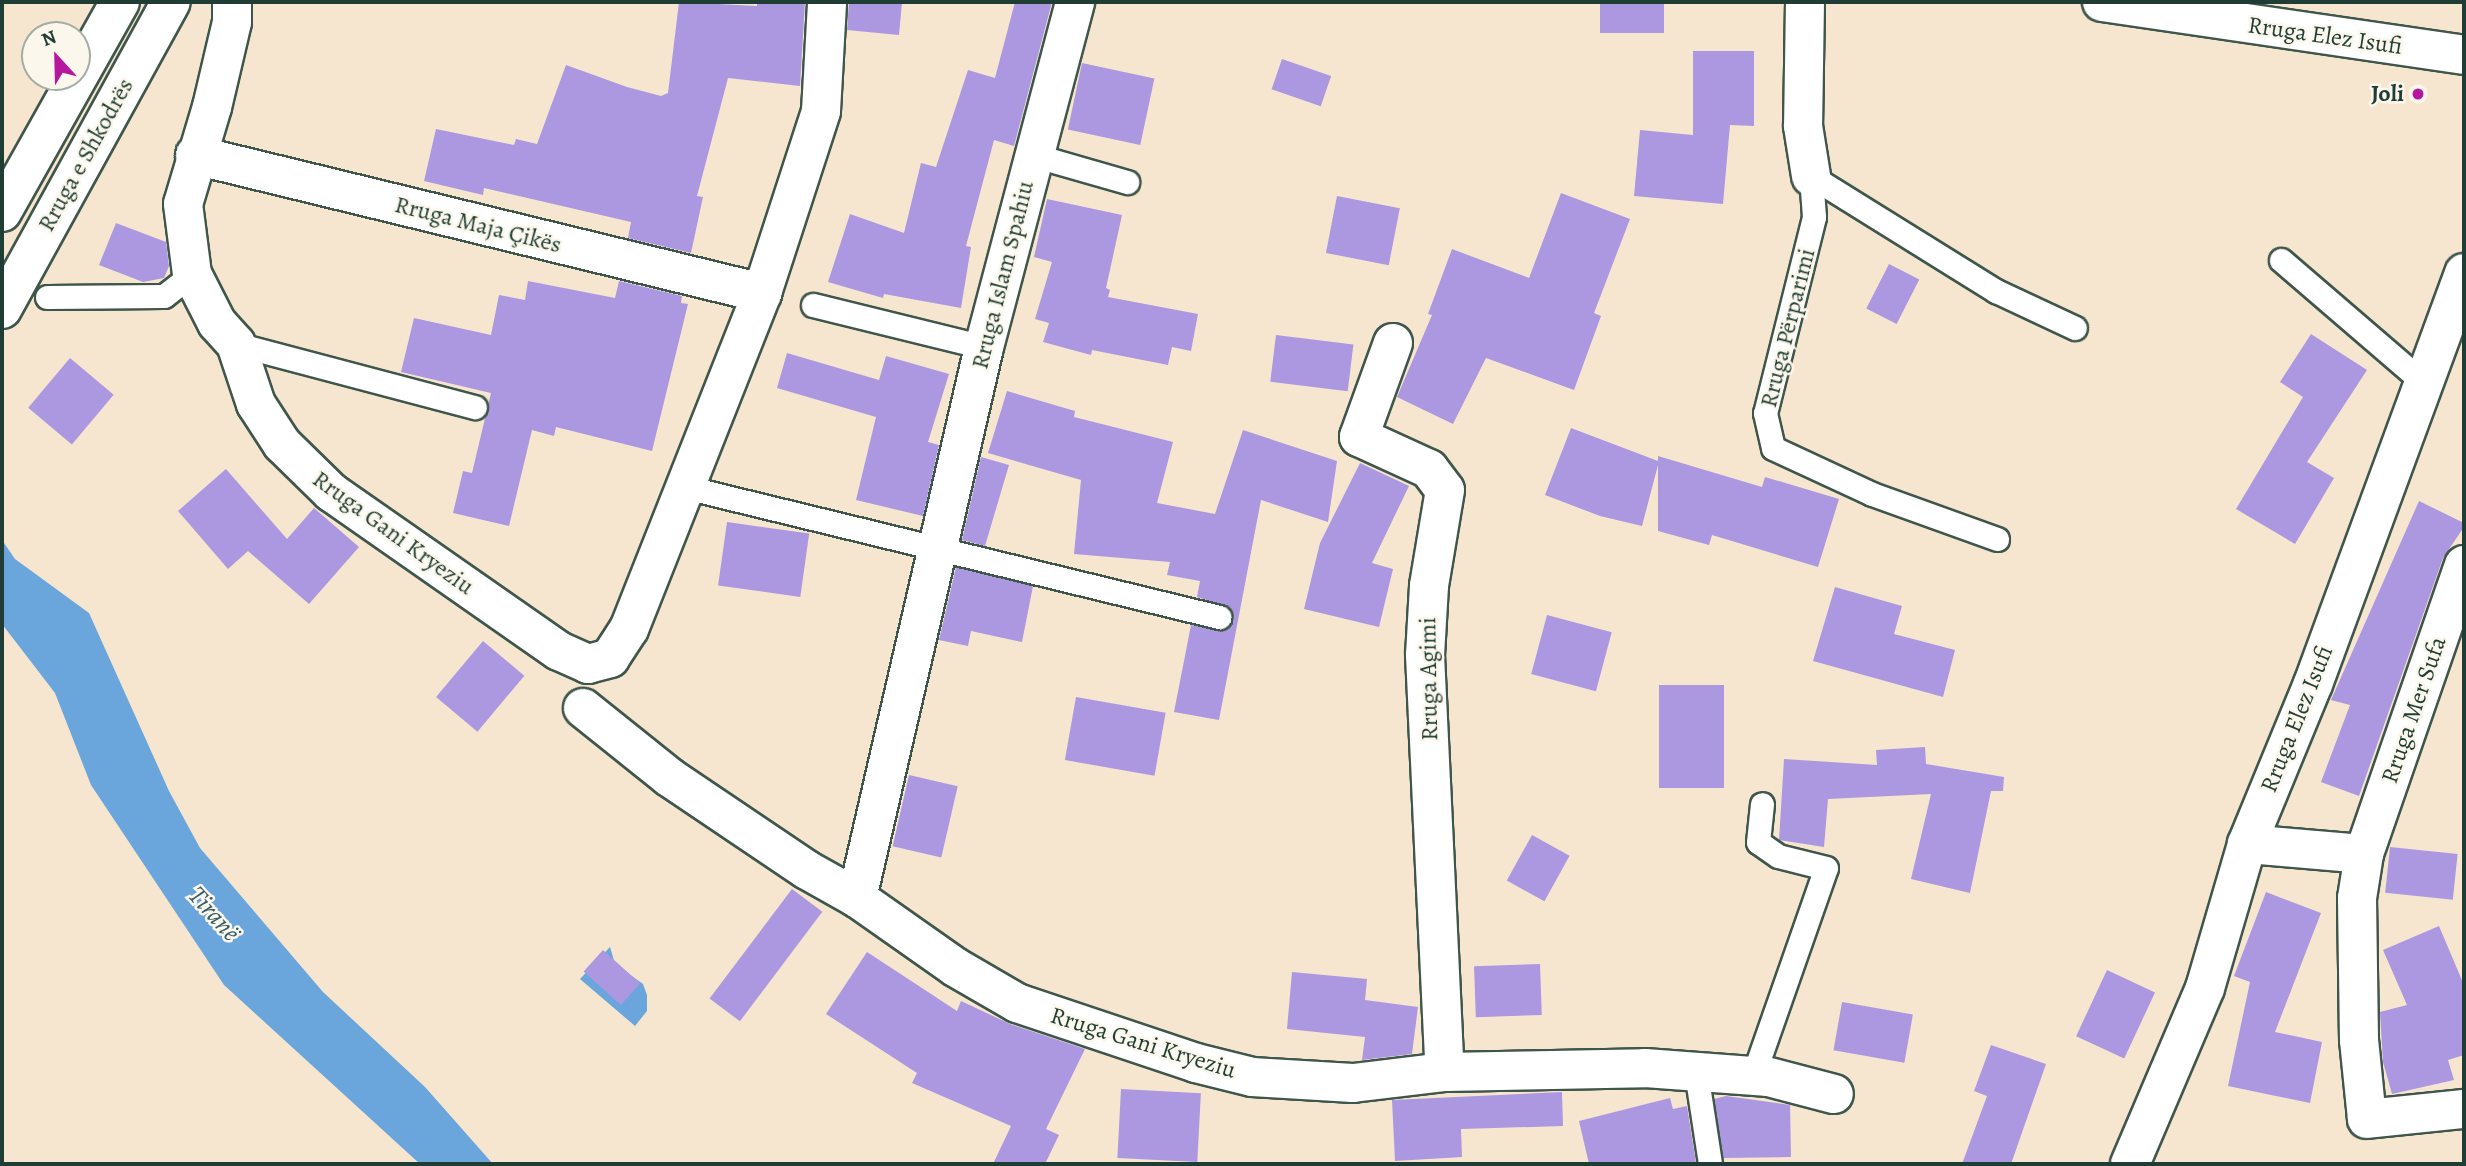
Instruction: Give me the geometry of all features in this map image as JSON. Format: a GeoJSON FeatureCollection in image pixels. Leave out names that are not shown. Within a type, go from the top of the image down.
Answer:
{"type":"FeatureCollection","features":[{"type":"Feature","properties":{"kind":"street","name":"Rruga e Shkodrës"},"geometry":{"type":"LineString","coordinates":[[2,309],[172,2]]}},
{"type":"Feature","properties":{"kind":"street","name":"Rruga Gani Kryeziu"},"geometry":{"type":"LineString","coordinates":[[232,2],[232,22],[215,95],[195,155],[183,204],[192,274],[216,323],[236,344],[256,404],[305,469],[559,651],[588,664],[580,725],[669,777],[807,870],[857,898],[955,967],[1017,1003],[1196,1063],[1252,1077],[1353,1083],[1445,1072],[1645,1068],[1753,1076],[1835,1094]]}},
{"type":"Feature","properties":{"kind":"street"},"geometry":{"type":"LineString","coordinates":[[588,664],[610,658],[629,629],[762,293],[821,111],[827,2]]}},
{"type":"Feature","properties":{"kind":"street","name":"Rruga Islam Spahiu"},"geometry":{"type":"LineString","coordinates":[[857,898],[984,347],[1075,2]]}},
{"type":"Feature","properties":{"kind":"street","name":"Rruga Përparimi"},"geometry":{"type":"LineString","coordinates":[[1805,2],[1803,126],[1811,176]]}},
{"type":"Feature","properties":{"kind":"street","name":"Rruga Elez Isufi"},"geometry":{"type":"LineString","coordinates":[[2102,2],[2254,14],[2464,55]]}},
{"type":"Feature","properties":{"kind":"street","name":"Rruga e Shkodrës"},"geometry":{"type":"LineString","coordinates":[[2,212],[113,15]]}},
{"type":"Feature","properties":{"kind":"street","name":"Rruga Maja Çikës"},"geometry":{"type":"LineString","coordinates":[[195,155],[762,293]]}},
{"type":"Feature","properties":{"kind":"street","name":"Rruga Elez Isufi"},"geometry":{"type":"LineString","coordinates":[[2130,1164],[2205,988],[2247,844],[2313,684],[2464,273]]}},
{"type":"Feature","properties":{"kind":"street","name":"Rruga Agimi"},"geometry":{"type":"LineString","coordinates":[[1392,343],[1359,437],[1429,469],[1445,490],[1429,586],[1425,655],[1445,1072]]}},
{"type":"Feature","properties":{"kind":"street","name":"Rruga Mer Sufa"},"geometry":{"type":"LineString","coordinates":[[2464,565],[2364,854],[2357,898],[2358,1040],[2367,1119],[2464,1109]]}},
{"type":"Feature","properties":{"kind":"street"},"geometry":{"type":"LineString","coordinates":[[2247,844],[2364,854]]}},
{"type":"Feature","properties":{"kind":"lane"},"geometry":{"type":"LineString","coordinates":[[1033,155],[1127,182]]}},
{"type":"Feature","properties":{"kind":"lane"},"geometry":{"type":"LineString","coordinates":[[1811,176],[1996,291],[2075,328]]}},
{"type":"Feature","properties":{"kind":"lane","name":"Rruga Përparimi"},"geometry":{"type":"LineString","coordinates":[[1811,176],[1814,217],[1765,413],[1773,448],[1872,494],[1997,539]]}},
{"type":"Feature","properties":{"kind":"lane"},"geometry":{"type":"LineString","coordinates":[[2281,260],[2424,383]]}},
{"type":"Feature","properties":{"kind":"lane"},"geometry":{"type":"LineString","coordinates":[[47,297],[164,296],[192,274]]}},
{"type":"Feature","properties":{"kind":"lane"},"geometry":{"type":"LineString","coordinates":[[813,305],[984,347]]}},
{"type":"Feature","properties":{"kind":"lane"},"geometry":{"type":"LineString","coordinates":[[236,344],[475,407]]}},
{"type":"Feature","properties":{"kind":"lane"},"geometry":{"type":"LineString","coordinates":[[685,487],[939,551],[1219,617]]}},
{"type":"Feature","properties":{"kind":"lane"},"geometry":{"type":"LineString","coordinates":[[1753,1076],[1826,868],[1778,856],[1758,842],[1762,804]]}},
{"type":"Feature","properties":{"kind":"lane"},"geometry":{"type":"LineString","coordinates":[[1696,1072],[1710,1164]]}},
{"type":"Feature","properties":{"kind":"water","name":"Tiranë"},"geometry":{"type":"Polygon","coordinates":[[[2,540],[15,559],[89,613],[169,791],[200,848],[323,992],[425,1087],[493,1164],[420,1164],[224,985],[91,785],[55,693],[2,624],[2,540]]]}},
{"type":"Feature","properties":{"kind":"water"},"geometry":{"type":"Polygon","coordinates":[[[610,947],[615,964],[643,984],[647,995],[647,1011],[635,1026],[580,979],[610,947]]]}},
{"type":"Feature","properties":{"kind":"building"},"geometry":{"type":"Polygon","coordinates":[[[679,2],[757,6],[757,2],[805,2],[800,86],[728,78],[697,196],[703,197],[691,253],[628,238],[631,222],[484,188],[483,195],[424,181],[436,129],[514,145],[516,139],[537,144],[566,65],[627,87],[661,96],[668,93],[679,2]]]}},
{"type":"Feature","properties":{"kind":"building"},"geometry":{"type":"Polygon","coordinates":[[[849,2],[902,2],[899,35],[847,30],[849,2]]]}},
{"type":"Feature","properties":{"kind":"building"},"geometry":{"type":"Polygon","coordinates":[[[1015,2],[1052,2],[1014,146],[994,140],[966,246],[971,247],[961,308],[884,294],[883,298],[828,282],[850,214],[904,233],[921,163],[936,167],[968,70],[995,78],[1015,2]]]}},
{"type":"Feature","properties":{"kind":"building"},"geometry":{"type":"Polygon","coordinates":[[[1600,2],[1664,2],[1664,33],[1600,33],[1600,2]]]}},
{"type":"Feature","properties":{"kind":"building"},"geometry":{"type":"Polygon","coordinates":[[[1693,51],[1754,51],[1754,126],[1730,125],[1723,204],[1634,196],[1640,130],[1693,135],[1693,51]]]}},
{"type":"Feature","properties":{"kind":"building"},"geometry":{"type":"Polygon","coordinates":[[[1282,59],[1331,76],[1321,106],[1272,89],[1282,59]]]}},
{"type":"Feature","properties":{"kind":"building"},"geometry":{"type":"Polygon","coordinates":[[[1082,63],[1154,78],[1140,145],[1068,130],[1082,63]]]}},
{"type":"Feature","properties":{"kind":"building"},"geometry":{"type":"Polygon","coordinates":[[[1561,193],[1630,219],[1594,313],[1601,316],[1574,390],[1486,358],[1453,424],[1397,397],[1432,315],[1428,314],[1452,249],[1529,278],[1561,193]]]}},
{"type":"Feature","properties":{"kind":"building"},"geometry":{"type":"Polygon","coordinates":[[[1337,196],[1400,208],[1389,265],[1326,253],[1337,196]]]}},
{"type":"Feature","properties":{"kind":"building"},"geometry":{"type":"Polygon","coordinates":[[[1047,199],[1122,215],[1106,288],[1110,290],[1108,297],[1198,314],[1191,351],[1172,347],[1168,365],[1092,350],[1091,355],[1043,342],[1049,323],[1035,319],[1052,262],[1034,257],[1047,199]]]}},
{"type":"Feature","properties":{"kind":"building"},"geometry":{"type":"Polygon","coordinates":[[[116,223],[166,242],[169,266],[164,278],[143,282],[99,265],[116,223]]]}},
{"type":"Feature","properties":{"kind":"building"},"geometry":{"type":"Polygon","coordinates":[[[1889,264],[1919,279],[1897,324],[1866,309],[1889,264]]]}},
{"type":"Feature","properties":{"kind":"building"},"geometry":{"type":"Polygon","coordinates":[[[528,281],[615,298],[619,281],[682,296],[681,303],[688,304],[652,451],[556,427],[554,436],[532,430],[509,526],[453,513],[463,471],[472,473],[491,393],[401,372],[414,318],[491,335],[499,295],[525,300],[528,281]]]}},
{"type":"Feature","properties":{"kind":"building"},"geometry":{"type":"Polygon","coordinates":[[[2311,334],[2367,370],[2307,462],[2334,478],[2295,544],[2236,509],[2303,397],[2280,382],[2311,334]]]}},
{"type":"Feature","properties":{"kind":"building"},"geometry":{"type":"Polygon","coordinates":[[[1276,335],[1353,345],[1348,391],[1270,382],[1276,335]]]}},
{"type":"Feature","properties":{"kind":"building"},"geometry":{"type":"Polygon","coordinates":[[[787,353],[879,380],[886,356],[949,374],[928,442],[939,445],[923,516],[856,500],[876,417],[777,388],[787,353]]]}},
{"type":"Feature","properties":{"kind":"building"},"geometry":{"type":"Polygon","coordinates":[[[70,358],[114,395],[72,444],[28,408],[70,358]]]}},
{"type":"Feature","properties":{"kind":"building"},"geometry":{"type":"Polygon","coordinates":[[[1007,391],[1075,411],[1074,417],[1173,442],[1157,503],[1215,514],[1243,430],[1337,461],[1328,522],[1261,500],[1219,720],[1174,712],[1191,625],[1224,630],[1233,620],[1229,607],[1197,597],[1200,581],[1167,575],[1170,562],[1074,554],[1081,480],[988,453],[1007,391]]]}},
{"type":"Feature","properties":{"kind":"building"},"geometry":{"type":"Polygon","coordinates":[[[1571,428],[1658,461],[1658,456],[1762,487],[1765,477],[1839,499],[1818,567],[1712,535],[1709,545],[1658,531],[1658,465],[1642,526],[1600,516],[1545,495],[1571,428]]]}},
{"type":"Feature","properties":{"kind":"building"},"geometry":{"type":"Polygon","coordinates":[[[981,457],[1009,465],[985,546],[962,540],[981,457]]]}},
{"type":"Feature","properties":{"kind":"building"},"geometry":{"type":"Polygon","coordinates":[[[1360,463],[1409,486],[1372,563],[1393,569],[1379,627],[1304,609],[1320,543],[1360,463]]]}},
{"type":"Feature","properties":{"kind":"building"},"geometry":{"type":"Polygon","coordinates":[[[226,469],[287,539],[314,508],[359,547],[309,604],[248,551],[228,569],[178,511],[226,469]]]}},
{"type":"Feature","properties":{"kind":"building"},"geometry":{"type":"Polygon","coordinates":[[[2419,501],[2464,523],[2464,527],[2443,558],[2359,796],[2321,782],[2350,705],[2331,700],[2419,501]]]}},
{"type":"Feature","properties":{"kind":"building"},"geometry":{"type":"Polygon","coordinates":[[[727,522],[809,534],[800,597],[718,585],[727,522]]]}},
{"type":"Feature","properties":{"kind":"building"},"geometry":{"type":"Polygon","coordinates":[[[956,567],[1033,586],[1022,642],[971,631],[968,646],[939,640],[956,567]]]}},
{"type":"Feature","properties":{"kind":"building"},"geometry":{"type":"Polygon","coordinates":[[[1835,587],[1902,606],[1894,634],[1955,650],[1943,697],[1813,661],[1835,587]]]}},
{"type":"Feature","properties":{"kind":"building"},"geometry":{"type":"Polygon","coordinates":[[[1547,615],[1612,632],[1596,691],[1531,674],[1547,615]]]}},
{"type":"Feature","properties":{"kind":"building"},"geometry":{"type":"Polygon","coordinates":[[[483,641],[524,676],[477,732],[436,697],[483,641]]]}},
{"type":"Feature","properties":{"kind":"building"},"geometry":{"type":"Polygon","coordinates":[[[1659,685],[1724,685],[1724,788],[1659,788],[1659,685]]]}},
{"type":"Feature","properties":{"kind":"building"},"geometry":{"type":"Polygon","coordinates":[[[1076,697],[1166,713],[1155,776],[1065,760],[1076,697]]]}},
{"type":"Feature","properties":{"kind":"building"},"geometry":{"type":"Polygon","coordinates":[[[1925,747],[1926,764],[2004,777],[2003,791],[1991,791],[1970,893],[1911,879],[1931,794],[1828,799],[1824,847],[1779,840],[1784,759],[1877,765],[1876,750],[1925,747]]]}},
{"type":"Feature","properties":{"kind":"building"},"geometry":{"type":"Polygon","coordinates":[[[909,775],[958,786],[941,857],[893,846],[909,775]]]}},
{"type":"Feature","properties":{"kind":"building"},"geometry":{"type":"Polygon","coordinates":[[[1532,835],[1570,856],[1544,901],[1507,880],[1532,835]]]}},
{"type":"Feature","properties":{"kind":"building"},"geometry":{"type":"Polygon","coordinates":[[[2390,847],[2458,854],[2453,900],[2385,893],[2390,847]]]}},
{"type":"Feature","properties":{"kind":"building"},"geometry":{"type":"Polygon","coordinates":[[[792,889],[822,912],[740,1021],[710,998],[792,889]]]}},
{"type":"Feature","properties":{"kind":"building"},"geometry":{"type":"Polygon","coordinates":[[[2266,892],[2321,913],[2275,1032],[2322,1042],[2310,1103],[2228,1086],[2250,982],[2234,976],[2266,892]]]}},
{"type":"Feature","properties":{"kind":"building"},"geometry":{"type":"Polygon","coordinates":[[[2439,926],[2464,985],[2464,1055],[2448,1060],[2454,1080],[2392,1094],[2383,1062],[2380,1012],[2407,1005],[2383,950],[2439,926]]]}},
{"type":"Feature","properties":{"kind":"building"},"geometry":{"type":"Polygon","coordinates":[[[603,950],[640,983],[621,1005],[584,972],[603,950]]]}},
{"type":"Feature","properties":{"kind":"building"},"geometry":{"type":"Polygon","coordinates":[[[867,952],[957,1011],[961,1001],[1010,1024],[1085,1049],[1046,1129],[1059,1135],[1045,1164],[993,1164],[1011,1126],[912,1083],[917,1073],[826,1014],[867,952]]]}},
{"type":"Feature","properties":{"kind":"building"},"geometry":{"type":"Polygon","coordinates":[[[1540,964],[1542,1015],[1476,1017],[1474,966],[1540,964]]]}},
{"type":"Feature","properties":{"kind":"building"},"geometry":{"type":"Polygon","coordinates":[[[2107,970],[2155,992],[2124,1059],[2076,1036],[2107,970]]]}},
{"type":"Feature","properties":{"kind":"building"},"geometry":{"type":"Polygon","coordinates":[[[1292,972],[1367,979],[1365,1000],[1418,1007],[1412,1054],[1362,1060],[1365,1037],[1287,1029],[1292,972]]]}},
{"type":"Feature","properties":{"kind":"building"},"geometry":{"type":"Polygon","coordinates":[[[1842,1002],[1913,1015],[1904,1063],[1833,1050],[1842,1002]]]}},
{"type":"Feature","properties":{"kind":"building"},"geometry":{"type":"Polygon","coordinates":[[[1991,1045],[2046,1064],[2011,1164],[1962,1164],[1987,1096],[1974,1091],[1991,1045]]]}},
{"type":"Feature","properties":{"kind":"building"},"geometry":{"type":"Polygon","coordinates":[[[1121,1089],[1201,1093],[1197,1162],[1117,1158],[1121,1089]]]}},
{"type":"Feature","properties":{"kind":"building"},"geometry":{"type":"Polygon","coordinates":[[[1562,1092],[1563,1126],[1461,1129],[1462,1157],[1395,1161],[1392,1100],[1562,1092]]]}},
{"type":"Feature","properties":{"kind":"building"},"geometry":{"type":"Polygon","coordinates":[[[1726,1096],[1790,1105],[1791,1157],[1723,1158],[1714,1099],[1726,1096]]]}},
{"type":"Feature","properties":{"kind":"building"},"geometry":{"type":"Polygon","coordinates":[[[1670,1098],[1673,1109],[1687,1106],[1696,1163],[1589,1164],[1579,1121],[1670,1098]]]}},
{"type":"Feature","properties":{"kind":"place","name":"Joli"},"geometry":{"type":"Point","coordinates":[2418,94]}}]}
